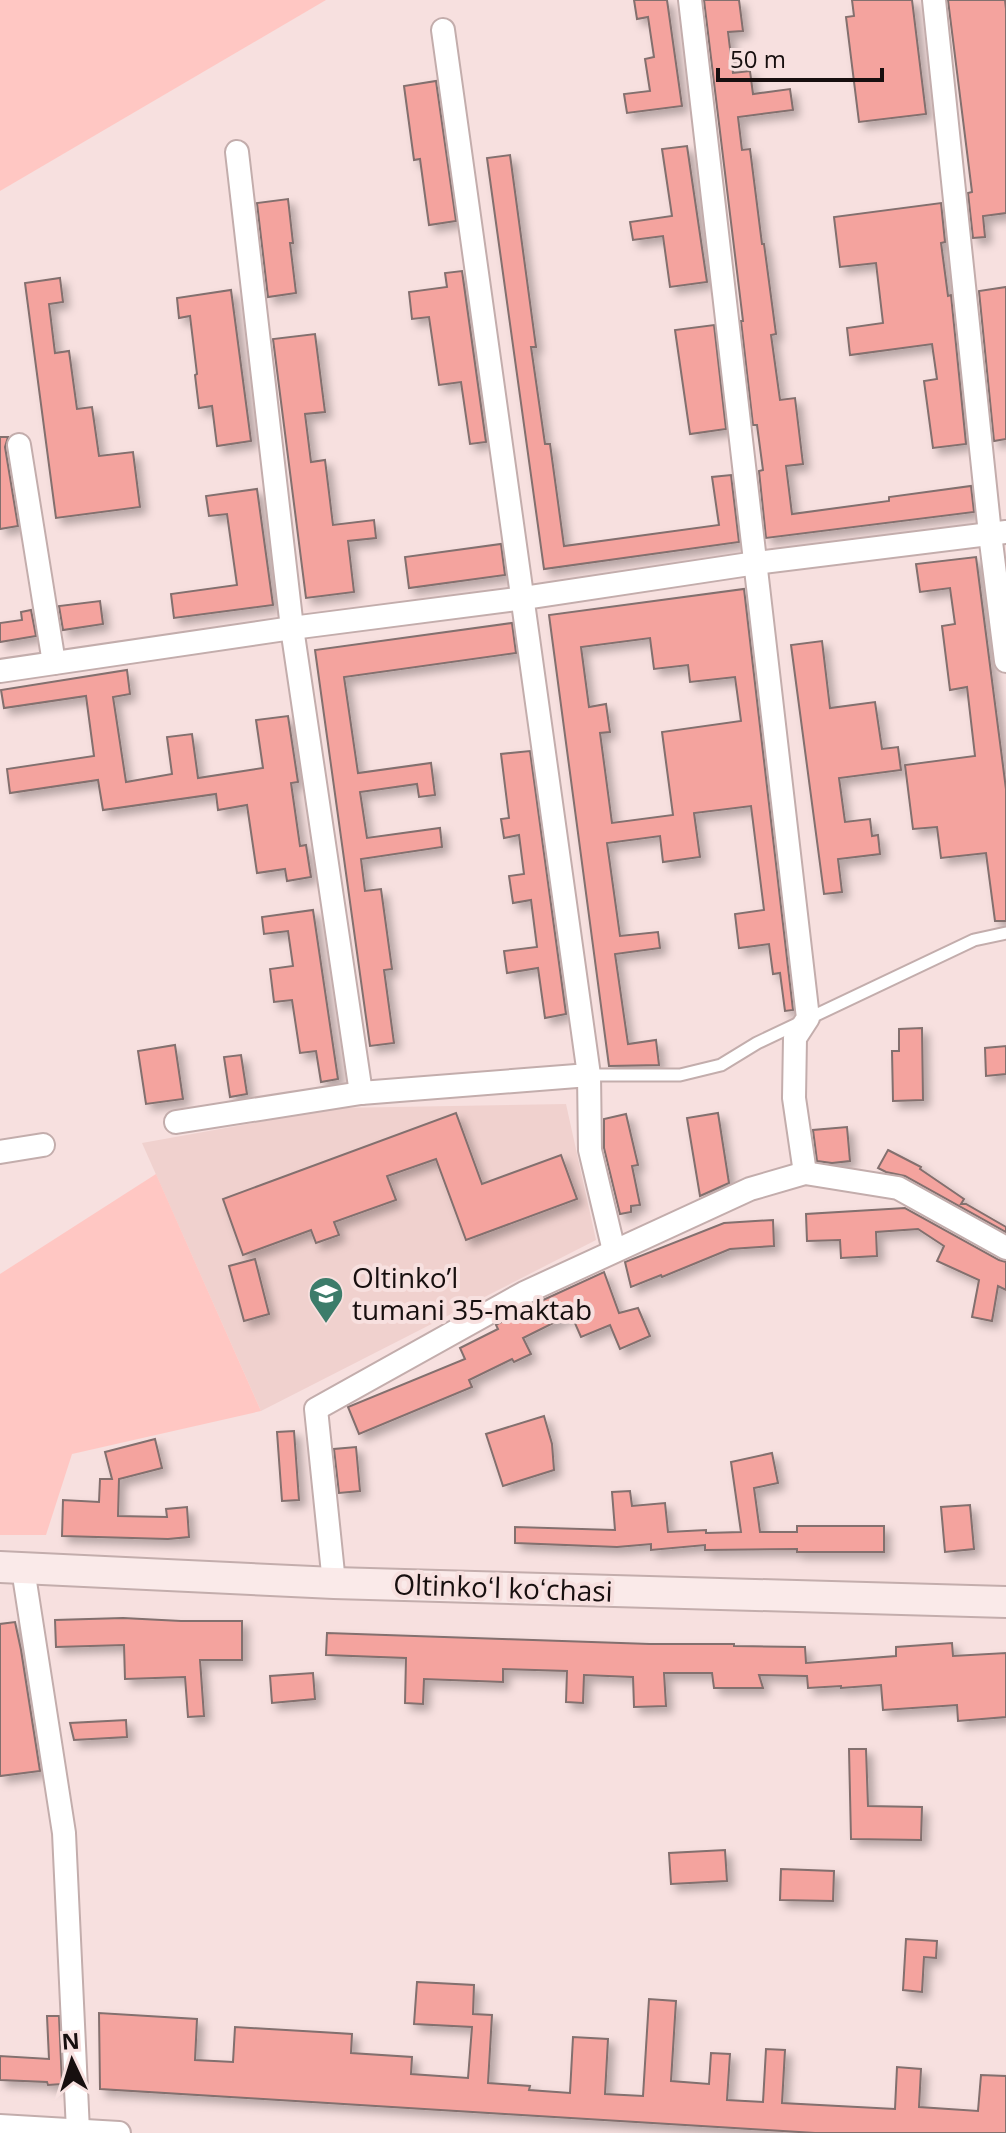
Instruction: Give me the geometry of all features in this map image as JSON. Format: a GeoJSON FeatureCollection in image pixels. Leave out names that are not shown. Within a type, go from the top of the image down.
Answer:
{"type":"FeatureCollection","features":[{"type":"Feature","properties":{"kind":"main road","name":"Oltinkoʻl koʻchasi"},"geometry":{"type":"LineString","coordinates":[[11,1568],[334,1583],[1006,1602]]}},
{"type":"Feature","properties":{"kind":"street"},"geometry":{"type":"LineString","coordinates":[[690,0],[808,1018],[795,1038],[794,1098],[805,1173]]}},
{"type":"Feature","properties":{"kind":"street"},"geometry":{"type":"LineString","coordinates":[[934,0],[998,533],[1006,661]]}},
{"type":"Feature","properties":{"kind":"street"},"geometry":{"type":"LineString","coordinates":[[443,30],[589,1075],[590,1150],[614,1251]]}},
{"type":"Feature","properties":{"kind":"street"},"geometry":{"type":"LineString","coordinates":[[237,152],[292,628],[361,1093]]}},
{"type":"Feature","properties":{"kind":"street"},"geometry":{"type":"LineString","coordinates":[[19,445],[54,663]]}},
{"type":"Feature","properties":{"kind":"street"},"geometry":{"type":"LineString","coordinates":[[0,671],[756,563],[998,533]]}},
{"type":"Feature","properties":{"kind":"street"},"geometry":{"type":"LineString","coordinates":[[176,1122],[361,1093],[589,1075]]}},
{"type":"Feature","properties":{"kind":"street"},"geometry":{"type":"LineString","coordinates":[[0,1152],[43,1145]]}},
{"type":"Feature","properties":{"kind":"street"},"geometry":{"type":"LineString","coordinates":[[334,1583],[316,1409],[524,1293],[750,1189],[805,1173],[898,1188],[1006,1248]]}},
{"type":"Feature","properties":{"kind":"street"},"geometry":{"type":"LineString","coordinates":[[11,1568],[64,1833],[78,2131]]}},
{"type":"Feature","properties":{"kind":"street"},"geometry":{"type":"LineString","coordinates":[[0,2126],[119,2133]]}},
{"type":"Feature","properties":{"kind":"lane"},"geometry":{"type":"LineString","coordinates":[[589,1075],[680,1075],[721,1065],[757,1043],[974,940],[1006,933]]}},
{"type":"Feature","properties":{"kind":"shaded area"},"geometry":{"type":"Polygon","coordinates":[[[0,0],[326,0],[0,191],[0,0]]]}},
{"type":"Feature","properties":{"kind":"shaded area","name":"Oltinko’l tumani 35-maktab"},"geometry":{"type":"Polygon","coordinates":[[[566,1104],[596,1240],[261,1411],[142,1143],[336,1108],[566,1104]]]}},
{"type":"Feature","properties":{"kind":"shaded area"},"geometry":{"type":"Polygon","coordinates":[[[156,1174],[261,1411],[72,1454],[46,1535],[0,1535],[0,1274],[156,1174]]]}},
{"type":"Feature","properties":{"kind":"building"},"geometry":{"type":"Polygon","coordinates":[[[634,0],[667,0],[682,106],[627,113],[624,94],[650,91],[645,59],[654,57],[648,17],[637,19],[634,0]]]}},
{"type":"Feature","properties":{"kind":"building"},"geometry":{"type":"Polygon","coordinates":[[[704,0],[739,0],[743,31],[728,32],[733,73],[750,71],[753,94],[790,89],[793,110],[738,117],[742,150],[750,149],[776,334],[771,335],[780,400],[795,398],[803,464],[786,466],[792,514],[971,486],[974,512],[766,538],[759,471],[763,470],[757,425],[753,425],[704,0]]]}},
{"type":"Feature","properties":{"kind":"building"},"geometry":{"type":"Polygon","coordinates":[[[852,0],[912,0],[926,114],[859,122],[846,17],[854,16],[852,0]]]}},
{"type":"Feature","properties":{"kind":"building"},"geometry":{"type":"Polygon","coordinates":[[[948,0],[1005,0],[1006,213],[983,216],[985,237],[973,238],[968,193],[972,192],[948,0]]]}},
{"type":"Feature","properties":{"kind":"building"},"geometry":{"type":"Polygon","coordinates":[[[436,81],[456,221],[429,225],[420,159],[414,160],[404,86],[436,81]]]}},
{"type":"Feature","properties":{"kind":"building"},"geometry":{"type":"Polygon","coordinates":[[[687,146],[707,282],[670,287],[663,236],[633,240],[630,222],[672,216],[662,149],[687,146]]]}},
{"type":"Feature","properties":{"kind":"building"},"geometry":{"type":"Polygon","coordinates":[[[510,155],[536,347],[531,347],[545,444],[550,444],[564,546],[719,525],[712,477],[731,475],[739,542],[544,569],[487,158],[510,155]]]}},
{"type":"Feature","properties":{"kind":"building"},"geometry":{"type":"Polygon","coordinates":[[[288,199],[296,293],[268,297],[257,203],[288,199]]]}},
{"type":"Feature","properties":{"kind":"building"},"geometry":{"type":"Polygon","coordinates":[[[941,203],[945,242],[941,243],[948,296],[951,295],[966,444],[933,448],[924,381],[937,379],[932,344],[850,355],[847,328],[883,323],[876,263],[840,267],[834,217],[941,203]]]}},
{"type":"Feature","properties":{"kind":"building"},"geometry":{"type":"Polygon","coordinates":[[[462,271],[486,442],[470,444],[461,382],[439,385],[429,317],[412,319],[409,292],[447,287],[445,273],[462,271]]]}},
{"type":"Feature","properties":{"kind":"building"},"geometry":{"type":"Polygon","coordinates":[[[60,278],[63,302],[49,304],[55,353],[69,351],[77,409],[92,407],[99,456],[133,452],[140,507],[56,518],[25,283],[60,278]]]}},
{"type":"Feature","properties":{"kind":"building"},"geometry":{"type":"Polygon","coordinates":[[[1006,287],[1006,439],[994,441],[979,291],[1006,287]]]}},
{"type":"Feature","properties":{"kind":"building"},"geometry":{"type":"Polygon","coordinates":[[[231,290],[251,441],[217,446],[212,406],[199,408],[190,316],[179,318],[177,298],[231,290]]]}},
{"type":"Feature","properties":{"kind":"building"},"geometry":{"type":"Polygon","coordinates":[[[714,325],[726,429],[690,434],[675,330],[714,325]]]}},
{"type":"Feature","properties":{"kind":"building"},"geometry":{"type":"Polygon","coordinates":[[[315,334],[325,412],[305,414],[311,462],[325,460],[333,525],[374,520],[376,538],[348,541],[354,592],[306,598],[273,339],[315,334]]]}},
{"type":"Feature","properties":{"kind":"building"},"geometry":{"type":"Polygon","coordinates":[[[0,437],[8,437],[5,447],[18,526],[0,529],[0,437]]]}},
{"type":"Feature","properties":{"kind":"building"},"geometry":{"type":"Polygon","coordinates":[[[257,489],[273,605],[174,618],[171,594],[237,585],[227,514],[209,516],[206,496],[257,489]]]}},
{"type":"Feature","properties":{"kind":"building"},"geometry":{"type":"Polygon","coordinates":[[[501,544],[505,575],[409,588],[405,557],[501,544]]]}},
{"type":"Feature","properties":{"kind":"building"},"geometry":{"type":"Polygon","coordinates":[[[976,557],[1006,789],[1006,921],[995,921],[986,853],[941,858],[937,827],[913,829],[905,765],[975,756],[967,687],[950,690],[942,626],[955,624],[950,588],[920,592],[916,564],[976,557]]]}},
{"type":"Feature","properties":{"kind":"building"},"geometry":{"type":"Polygon","coordinates":[[[744,589],[793,1010],[785,1011],[780,973],[773,974],[769,944],[739,948],[735,914],[764,910],[751,806],[694,813],[700,857],[663,862],[660,836],[607,843],[620,936],[658,932],[660,948],[615,954],[628,1044],[656,1040],[659,1065],[609,1066],[549,615],[744,589]],[[650,638],[581,647],[589,707],[606,704],[610,732],[600,733],[612,823],[673,815],[662,732],[741,721],[735,677],[690,682],[688,665],[654,669],[650,638]]]}},
{"type":"Feature","properties":{"kind":"building"},"geometry":{"type":"Polygon","coordinates":[[[100,601],[103,624],[63,630],[59,606],[100,601]]]}},
{"type":"Feature","properties":{"kind":"building"},"geometry":{"type":"Polygon","coordinates":[[[31,610],[36,636],[0,642],[0,623],[22,620],[21,612],[31,610]]]}},
{"type":"Feature","properties":{"kind":"building"},"geometry":{"type":"Polygon","coordinates":[[[512,623],[516,653],[344,677],[358,773],[431,763],[435,795],[419,797],[417,784],[360,792],[367,838],[440,828],[442,847],[361,859],[365,891],[381,889],[392,969],[384,970],[394,1043],[370,1046],[315,650],[512,623]]]}},
{"type":"Feature","properties":{"kind":"building"},"geometry":{"type":"Polygon","coordinates":[[[822,641],[830,708],[875,702],[882,749],[898,747],[901,770],[839,778],[845,822],[870,819],[872,836],[878,835],[880,854],[838,859],[842,892],[824,894],[791,645],[822,641]]]}},
{"type":"Feature","properties":{"kind":"building"},"geometry":{"type":"Polygon","coordinates":[[[127,670],[130,694],[113,697],[126,782],[172,774],[167,737],[192,734],[198,778],[263,768],[256,720],[288,716],[298,782],[291,783],[300,846],[306,845],[311,877],[287,881],[285,869],[257,873],[247,805],[218,810],[216,794],[103,810],[98,780],[10,793],[7,769],[94,756],[86,696],[4,708],[1,690],[127,670]]]}},
{"type":"Feature","properties":{"kind":"building"},"geometry":{"type":"Polygon","coordinates":[[[530,751],[566,1014],[545,1018],[538,968],[507,973],[504,951],[537,947],[531,900],[513,903],[509,876],[524,874],[519,835],[504,838],[501,819],[509,818],[501,754],[530,751]]]}},
{"type":"Feature","properties":{"kind":"building"},"geometry":{"type":"Polygon","coordinates":[[[313,910],[338,1079],[321,1082],[316,1051],[300,1053],[292,1000],[274,1002],[270,969],[293,966],[288,931],[264,934],[262,917],[313,910]]]}},
{"type":"Feature","properties":{"kind":"building"},"geometry":{"type":"Polygon","coordinates":[[[922,1028],[923,1100],[893,1101],[892,1051],[899,1051],[899,1029],[922,1028]]]}},
{"type":"Feature","properties":{"kind":"building"},"geometry":{"type":"Polygon","coordinates":[[[175,1045],[183,1099],[146,1104],[138,1051],[175,1045]]]}},
{"type":"Feature","properties":{"kind":"building"},"geometry":{"type":"Polygon","coordinates":[[[1006,1046],[1006,1074],[986,1076],[985,1048],[1006,1046]]]}},
{"type":"Feature","properties":{"kind":"building"},"geometry":{"type":"Polygon","coordinates":[[[241,1055],[247,1094],[230,1097],[224,1057],[241,1055]]]}},
{"type":"Feature","properties":{"kind":"building"},"geometry":{"type":"Polygon","coordinates":[[[456,1113],[482,1184],[561,1155],[577,1199],[466,1240],[436,1159],[387,1176],[396,1200],[334,1222],[339,1235],[316,1243],[311,1230],[243,1255],[223,1199],[456,1113]]]}},
{"type":"Feature","properties":{"kind":"building"},"geometry":{"type":"Polygon","coordinates":[[[718,1113],[729,1183],[700,1196],[687,1118],[718,1113]]]}},
{"type":"Feature","properties":{"kind":"building"},"geometry":{"type":"Polygon","coordinates":[[[626,1114],[638,1165],[632,1166],[640,1205],[631,1206],[631,1212],[620,1214],[604,1148],[604,1119],[626,1114]]]}},
{"type":"Feature","properties":{"kind":"building"},"geometry":{"type":"Polygon","coordinates":[[[847,1127],[850,1161],[817,1161],[813,1130],[847,1127]]]}},
{"type":"Feature","properties":{"kind":"building"},"geometry":{"type":"Polygon","coordinates":[[[888,1150],[921,1167],[964,1199],[961,1204],[1006,1227],[1006,1232],[905,1176],[878,1168],[888,1150]]]}},
{"type":"Feature","properties":{"kind":"building"},"geometry":{"type":"Polygon","coordinates":[[[905,1208],[1006,1262],[1006,1290],[998,1286],[992,1321],[972,1317],[979,1280],[937,1261],[944,1246],[918,1229],[876,1232],[877,1256],[841,1258],[840,1240],[807,1241],[806,1214],[905,1208]]]}},
{"type":"Feature","properties":{"kind":"building"},"geometry":{"type":"Polygon","coordinates":[[[773,1220],[774,1246],[730,1249],[631,1287],[625,1262],[724,1223],[773,1220]]]}},
{"type":"Feature","properties":{"kind":"building"},"geometry":{"type":"Polygon","coordinates":[[[255,1259],[269,1314],[244,1321],[229,1266],[255,1259]]]}},
{"type":"Feature","properties":{"kind":"building"},"geometry":{"type":"Polygon","coordinates":[[[604,1272],[619,1313],[638,1308],[650,1336],[620,1349],[610,1325],[581,1337],[571,1314],[523,1338],[531,1354],[514,1362],[512,1359],[469,1380],[472,1387],[359,1434],[348,1407],[465,1359],[460,1348],[498,1329],[496,1325],[604,1272]]]}},
{"type":"Feature","properties":{"kind":"building"},"geometry":{"type":"Polygon","coordinates":[[[544,1416],[552,1444],[554,1470],[503,1486],[486,1434],[544,1416]]]}},
{"type":"Feature","properties":{"kind":"building"},"geometry":{"type":"Polygon","coordinates":[[[294,1431],[299,1500],[282,1501],[277,1432],[294,1431]]]}},
{"type":"Feature","properties":{"kind":"building"},"geometry":{"type":"Polygon","coordinates":[[[155,1439],[162,1468],[119,1479],[118,1516],[167,1517],[166,1509],[187,1507],[189,1537],[62,1536],[63,1500],[99,1502],[100,1479],[112,1479],[105,1452],[155,1439]]]}},
{"type":"Feature","properties":{"kind":"building"},"geometry":{"type":"Polygon","coordinates":[[[356,1447],[360,1491],[339,1493],[334,1449],[356,1447]]]}},
{"type":"Feature","properties":{"kind":"building"},"geometry":{"type":"Polygon","coordinates":[[[772,1453],[778,1483],[754,1488],[760,1532],[797,1532],[797,1526],[884,1526],[884,1552],[705,1550],[705,1545],[651,1550],[651,1544],[617,1547],[515,1543],[515,1527],[615,1530],[612,1492],[630,1491],[632,1506],[665,1503],[668,1532],[741,1532],[731,1462],[772,1453]]]}},
{"type":"Feature","properties":{"kind":"building"},"geometry":{"type":"Polygon","coordinates":[[[970,1505],[974,1549],[945,1552],[941,1507],[970,1505]]]}},
{"type":"Feature","properties":{"kind":"building"},"geometry":{"type":"Polygon","coordinates":[[[55,1620],[242,1621],[242,1660],[200,1660],[204,1716],[188,1717],[185,1677],[125,1679],[124,1645],[56,1647],[55,1620]]]}},
{"type":"Feature","properties":{"kind":"building"},"geometry":{"type":"Polygon","coordinates":[[[15,1622],[40,1771],[0,1776],[0,1624],[15,1622]]]}},
{"type":"Feature","properties":{"kind":"building"},"geometry":{"type":"Polygon","coordinates":[[[327,1633],[805,1647],[806,1663],[896,1656],[896,1647],[952,1643],[953,1656],[1006,1653],[1006,1717],[958,1721],[957,1705],[883,1710],[881,1685],[808,1688],[807,1676],[759,1675],[763,1688],[714,1688],[712,1673],[664,1673],[666,1706],[634,1707],[633,1677],[584,1675],[583,1703],[566,1702],[567,1671],[503,1669],[503,1682],[424,1679],[423,1704],[405,1703],[406,1658],[326,1655],[327,1633]]]}},
{"type":"Feature","properties":{"kind":"building"},"geometry":{"type":"Polygon","coordinates":[[[313,1673],[315,1699],[272,1703],[270,1676],[313,1673]]]}},
{"type":"Feature","properties":{"kind":"building"},"geometry":{"type":"Polygon","coordinates":[[[126,1720],[127,1737],[74,1740],[70,1723],[126,1720]]]}},
{"type":"Feature","properties":{"kind":"building"},"geometry":{"type":"Polygon","coordinates":[[[849,1749],[866,1749],[868,1806],[922,1807],[921,1840],[851,1839],[849,1749]]]}},
{"type":"Feature","properties":{"kind":"building"},"geometry":{"type":"Polygon","coordinates":[[[725,1850],[727,1881],[671,1884],[669,1853],[725,1850]]]}},
{"type":"Feature","properties":{"kind":"building"},"geometry":{"type":"Polygon","coordinates":[[[781,1869],[834,1871],[833,1901],[780,1900],[781,1869]]]}},
{"type":"Feature","properties":{"kind":"building"},"geometry":{"type":"Polygon","coordinates":[[[906,1939],[937,1941],[936,1958],[924,1957],[922,1992],[903,1990],[906,1939]]]}},
{"type":"Feature","properties":{"kind":"building"},"geometry":{"type":"Polygon","coordinates":[[[417,1982],[474,1985],[473,2014],[492,2015],[488,2083],[570,2093],[573,2037],[608,2039],[605,2094],[643,2096],[649,1999],[676,2001],[671,2081],[709,2084],[711,2053],[730,2054],[727,2100],[763,2102],[766,2049],[785,2050],[782,2103],[895,2109],[897,2067],[921,2069],[919,2107],[978,2111],[981,2075],[1006,2076],[1006,2133],[815,2133],[100,2089],[99,2013],[197,2019],[195,2060],[233,2062],[235,2027],[352,2034],[351,2053],[412,2057],[411,2074],[468,2078],[472,2027],[414,2024],[417,1982]]]}},
{"type":"Feature","properties":{"kind":"building"},"geometry":{"type":"Polygon","coordinates":[[[47,2016],[59,2016],[62,2084],[0,2080],[0,2056],[49,2059],[47,2016]]]}},
{"type":"Feature","properties":{"kind":"place","name":"Oltinko’l tumani 35-maktab"},"geometry":{"type":"Point","coordinates":[326,1325]}}]}
